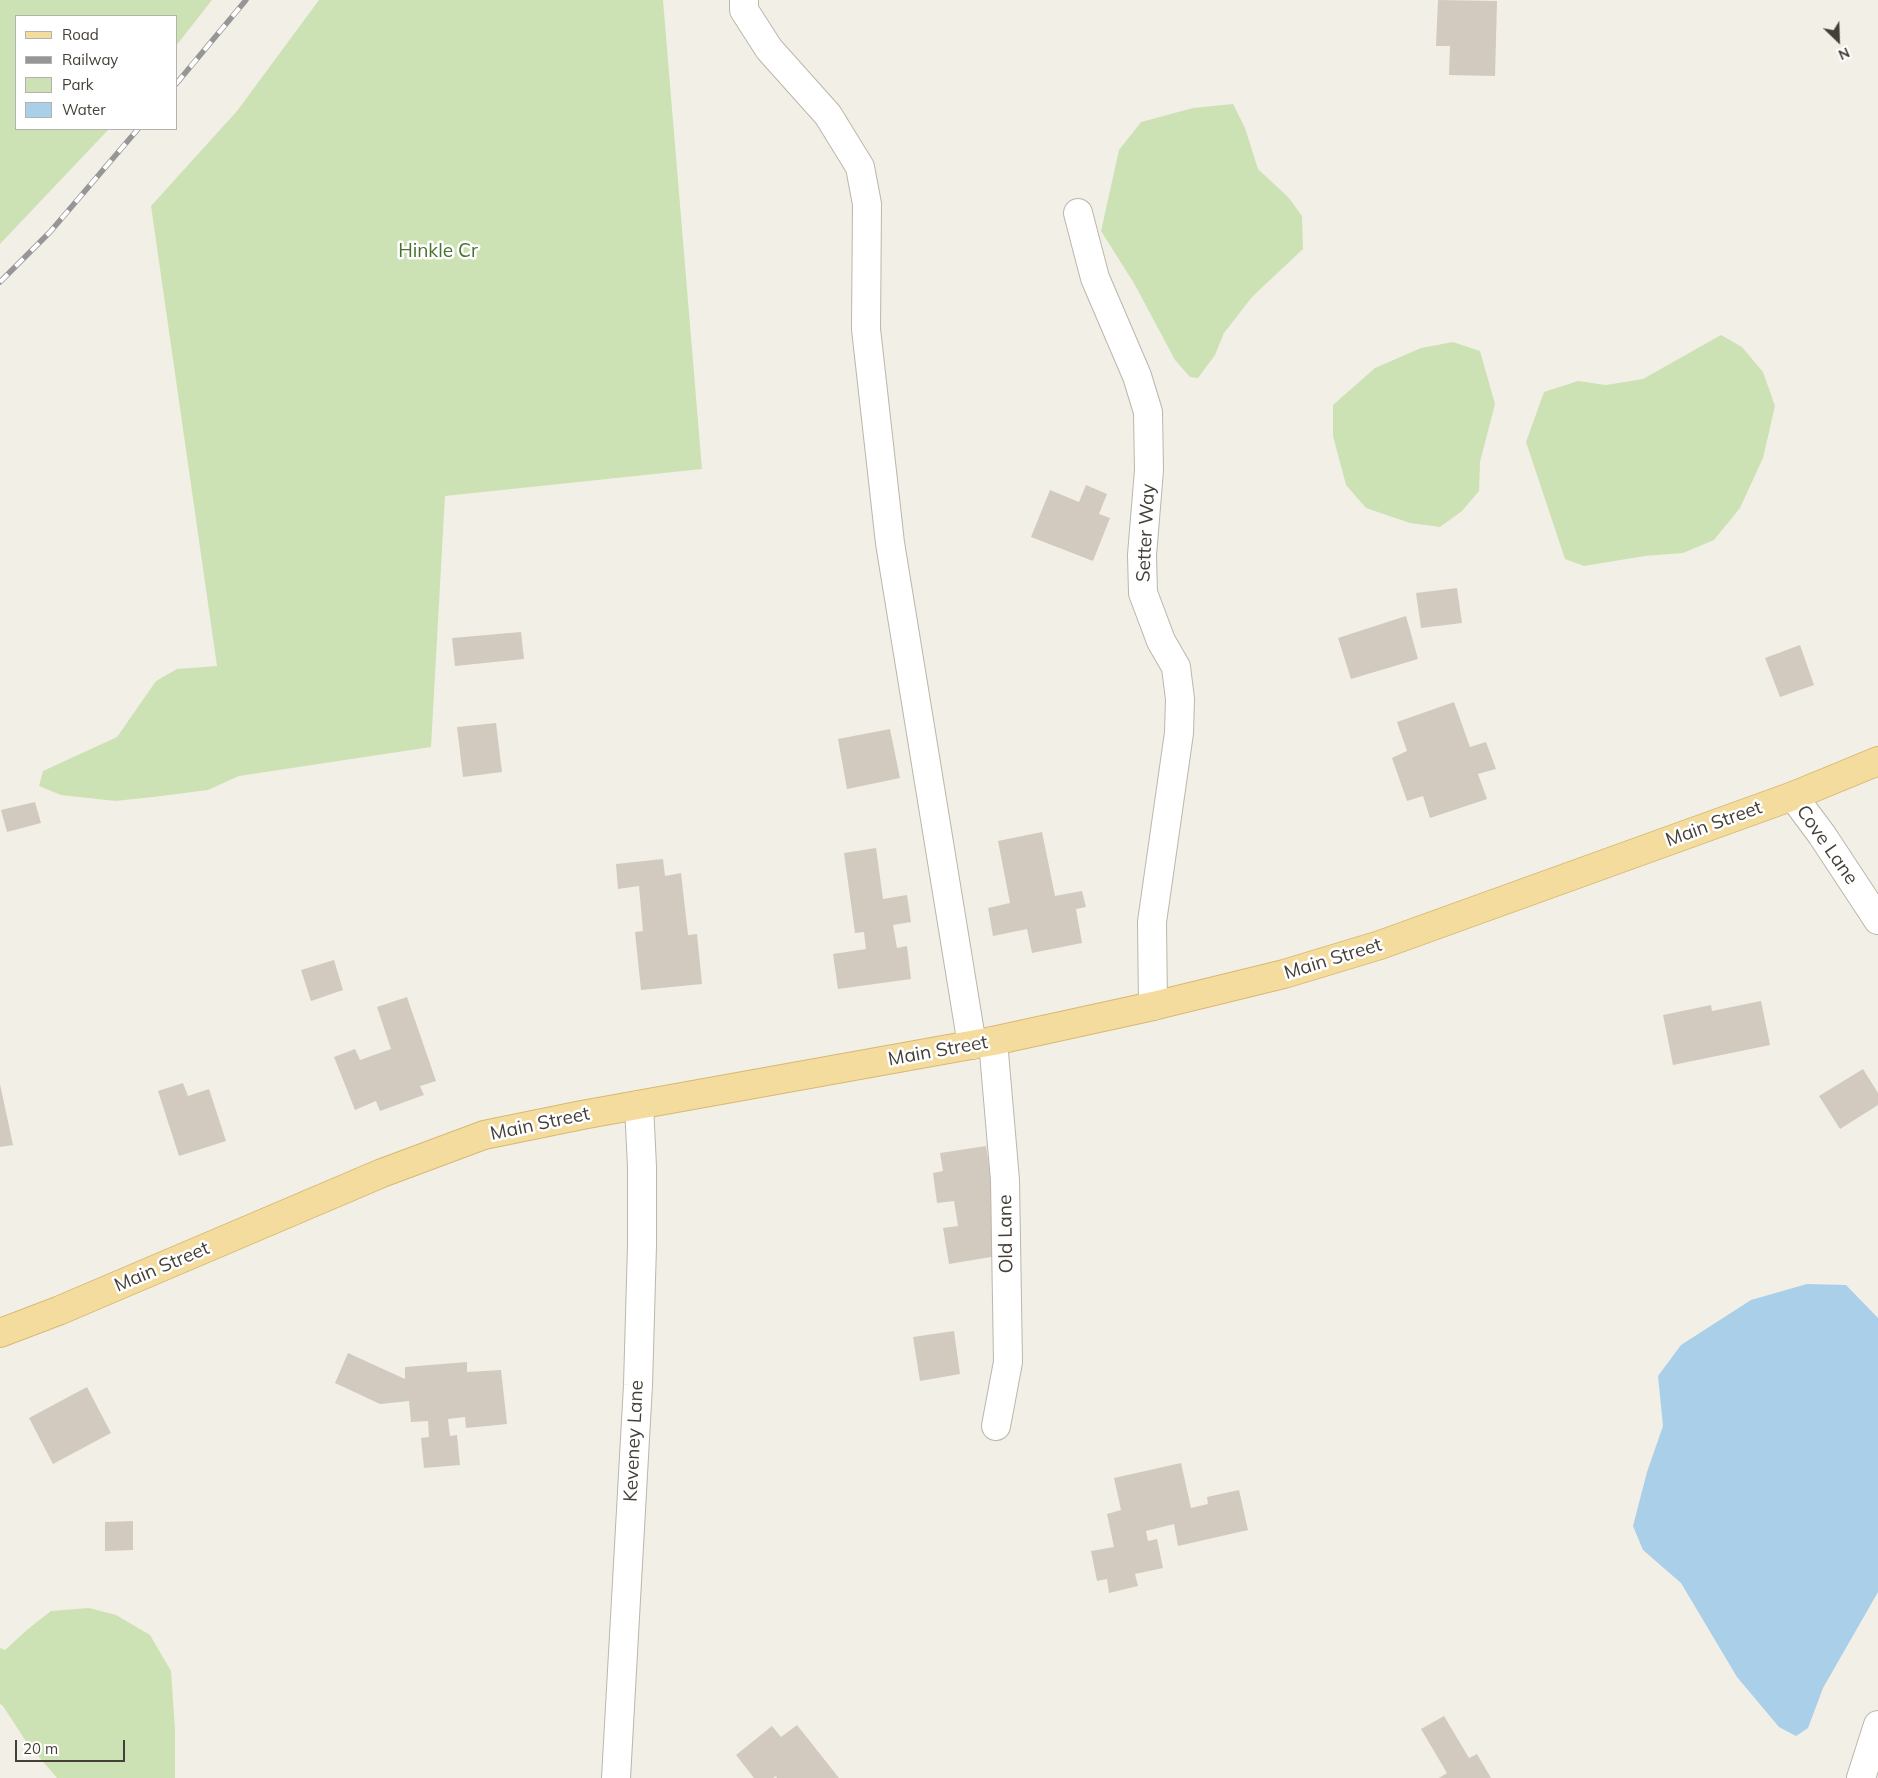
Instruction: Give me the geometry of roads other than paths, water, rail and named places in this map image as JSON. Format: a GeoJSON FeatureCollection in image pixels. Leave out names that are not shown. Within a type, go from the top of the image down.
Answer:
{"type":"FeatureCollection","features":[{"type":"Feature","properties":{"kind":"main road","name":"Main Street"},"geometry":{"type":"LineString","coordinates":[[0,1333],[67,1308],[382,1174],[484,1135],[983,1043],[1153,1006],[1284,974],[1380,945],[1793,796],[1878,761]]}},
{"type":"Feature","properties":{"kind":"street","name":"Old Lane"},"geometry":{"type":"LineString","coordinates":[[744,0],[744,10],[769,49],[828,115],[860,167],[868,204],[866,330],[890,543],[983,1043],[1005,1180],[1008,1362],[996,1426]]}},
{"type":"Feature","properties":{"kind":"street","name":"Setter Way"},"geometry":{"type":"LineString","coordinates":[[1078,212],[1095,278],[1137,376],[1148,412],[1149,470],[1142,555],[1143,594],[1161,641],[1176,667],[1180,699],[1179,733],[1152,922],[1153,1006]]}},
{"type":"Feature","properties":{"kind":"street","name":"Cove Lane"},"geometry":{"type":"LineString","coordinates":[[1793,796],[1822,835],[1878,920]]}},
{"type":"Feature","properties":{"kind":"street","name":"Keveney Lane"},"geometry":{"type":"LineString","coordinates":[[616,1778],[638,1385],[642,1245],[642,1168],[639,1105]]}},
{"type":"Feature","properties":{"kind":"street"},"geometry":{"type":"LineString","coordinates":[[1861,1778],[1878,1725]]}},
{"type":"Feature","properties":{"kind":"water"},"geometry":{"type":"Polygon","coordinates":[[[1807,1284],[1846,1285],[1878,1318],[1878,1592],[1823,1688],[1808,1728],[1796,1736],[1779,1727],[1737,1677],[1681,1583],[1643,1550],[1633,1526],[1647,1472],[1663,1426],[1658,1376],[1681,1345],[1751,1300],[1807,1284]]]}},
{"type":"Feature","properties":{"kind":"railway"},"geometry":{"type":"LineString","coordinates":[[178,82],[246,0]]}},
{"type":"Feature","properties":{"kind":"railway"},"geometry":{"type":"LineString","coordinates":[[0,282],[50,232],[137,130]]}},
{"type":"Feature","properties":{"kind":"park label","name":"Hinkle Cr"},"geometry":{"type":"Point","coordinates":[438,251]}}]}
